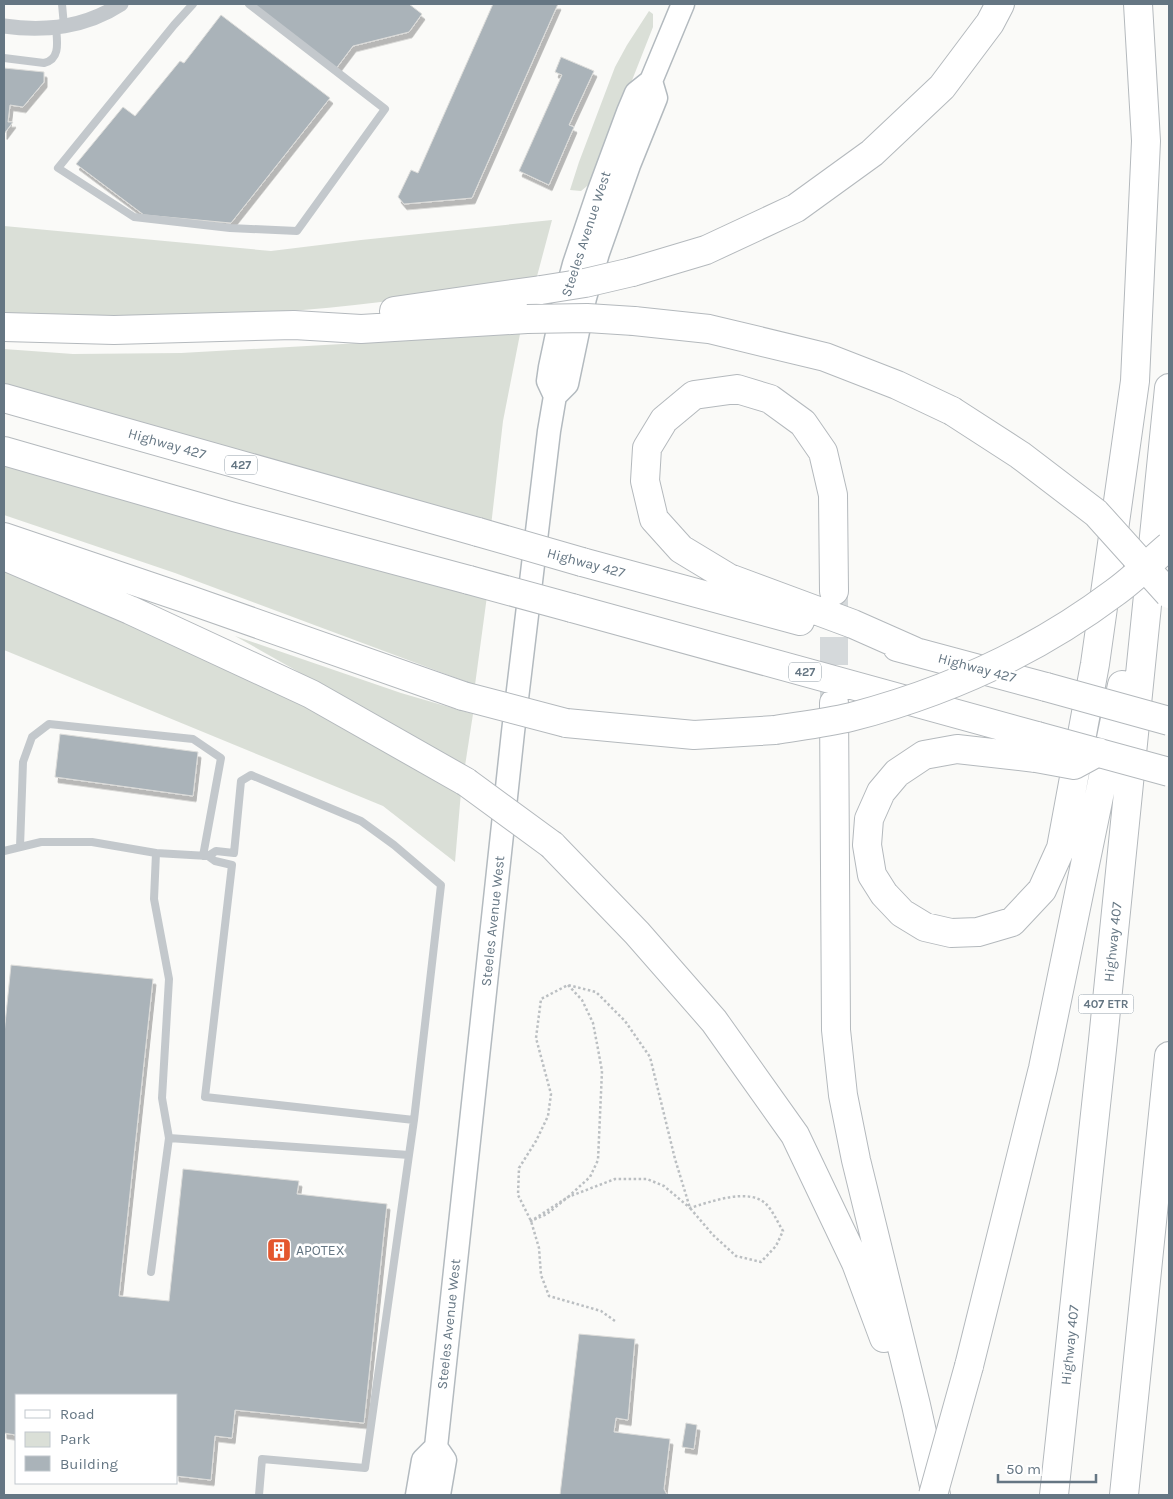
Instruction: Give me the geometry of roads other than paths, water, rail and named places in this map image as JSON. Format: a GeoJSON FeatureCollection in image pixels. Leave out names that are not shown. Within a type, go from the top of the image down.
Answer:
{"type":"FeatureCollection","features":[{"type":"Feature","properties":{"kind":"highway"},"geometry":{"type":"LineString","coordinates":[[294,325],[585,283],[632,272],[706,250],[796,208],[872,153],[942,87],[990,23],[1000,4]]}},
{"type":"Feature","properties":{"kind":"highway"},"geometry":{"type":"LineString","coordinates":[[1138,4],[1146,140],[1134,381],[1096,664],[1061,848],[1042,890],[1012,922],[978,932],[951,933],[925,927],[902,913],[884,894],[872,875],[867,845],[868,819],[881,792],[897,772],[924,755],[957,749],[1037,747],[1074,765],[1098,752],[1169,772]]}},
{"type":"Feature","properties":{"kind":"highway"},"geometry":{"type":"LineString","coordinates":[[4,327],[114,330],[294,325],[362,328],[587,318],[709,329],[825,357],[897,385],[952,411],[1020,455],[1096,513],[1169,594]]}},
{"type":"Feature","properties":{"kind":"highway","name":"Highway 407"},"geometry":{"type":"LineString","coordinates":[[1054,1495],[1103,1040],[1169,388]]}},
{"type":"Feature","properties":{"kind":"highway"},"geometry":{"type":"LineString","coordinates":[[834,592],[833,496],[822,452],[803,423],[770,399],[737,389],[694,395],[664,420],[647,448],[645,481],[654,520],[681,549],[729,578],[853,624],[914,652]]}},
{"type":"Feature","properties":{"kind":"highway","name":"Highway 427"},"geometry":{"type":"LineString","coordinates":[[4,398],[582,562],[1169,721]]}},
{"type":"Feature","properties":{"kind":"highway","name":"427"},"geometry":{"type":"LineString","coordinates":[[4,452],[230,516],[572,608],[1037,747]]}},
{"type":"Feature","properties":{"kind":"highway"},"geometry":{"type":"LineString","coordinates":[[934,1495],[969,1366],[1043,1068],[1157,512]]}},
{"type":"Feature","properties":{"kind":"highway"},"geometry":{"type":"LineString","coordinates":[[4,537],[187,598],[463,696],[566,723],[694,735],[775,730],[849,718],[920,698],[989,670],[1054,634],[1108,598],[1169,546]]}},
{"type":"Feature","properties":{"kind":"highway"},"geometry":{"type":"LineString","coordinates":[[4,556],[130,610],[311,694],[466,782],[552,845],[637,933],[714,1021],[795,1135],[856,1263],[884,1339],[916,1405]]}},
{"type":"Feature","properties":{"kind":"highway"},"geometry":{"type":"LineString","coordinates":[[834,703],[836,1030],[843,1095],[856,1160],[916,1405],[934,1495]]}},
{"type":"Feature","properties":{"kind":"highway"},"geometry":{"type":"LineString","coordinates":[[1124,1495],[1169,1056]]}},
{"type":"Feature","properties":{"kind":"highway"},"geometry":{"type":"LineString","coordinates":[[1133,1410],[1144,1476],[1143,1495]]}},
{"type":"Feature","properties":{"kind":"main road","name":"Steeles Avenue West"},"geometry":{"type":"LineString","coordinates":[[417,1495],[423,1460],[436,1447],[513,732],[555,396],[567,384],[585,298],[598,253],[656,98],[651,81],[683,4]]}},
{"type":"Feature","properties":{"kind":"main road","name":"Steeles Avenue West"},"geometry":{"type":"LineString","coordinates":[[436,1447],[445,1460],[439,1495]]}},
{"type":"Feature","properties":{"kind":"street"},"geometry":{"type":"LineString","coordinates":[[4,26],[38,29],[60,27],[94,18],[121,4]]}},
{"type":"Feature","properties":{"kind":"lane"},"geometry":{"type":"LineString","coordinates":[[4,58],[44,63],[54,58],[57,51],[62,4]]}},
{"type":"Feature","properties":{"kind":"lane"},"geometry":{"type":"LineString","coordinates":[[193,4],[58,168],[134,217],[230,228],[297,232],[385,109],[249,4]]}},
{"type":"Feature","properties":{"kind":"lane"},"geometry":{"type":"LineString","coordinates":[[20,847],[24,762],[32,737],[48,724],[193,739],[221,758],[205,856]]}},
{"type":"Feature","properties":{"kind":"lane"},"geometry":{"type":"LineString","coordinates":[[205,856],[216,851],[234,852],[241,781],[251,775],[361,821],[394,845],[441,885],[414,1120],[365,1468],[262,1459],[259,1495]]}},
{"type":"Feature","properties":{"kind":"lane"},"geometry":{"type":"LineString","coordinates":[[4,851],[41,842],[92,842],[156,853],[205,856],[215,861],[232,865],[205,1097],[414,1120]]}},
{"type":"Feature","properties":{"kind":"lane"},"geometry":{"type":"LineString","coordinates":[[151,1272],[169,1138],[162,1098],[169,979],[154,899],[156,853]]}},
{"type":"Feature","properties":{"kind":"lane"},"geometry":{"type":"LineString","coordinates":[[169,1138],[409,1156]]}},
{"type":"Feature","properties":{"kind":"tunnel"},"geometry":{"type":"LineString","coordinates":[[834,595],[834,702]]}},
{"type":"Feature","properties":{"kind":"place","name":"APOTEX"},"geometry":{"type":"Point","coordinates":[279,1250]}}]}
